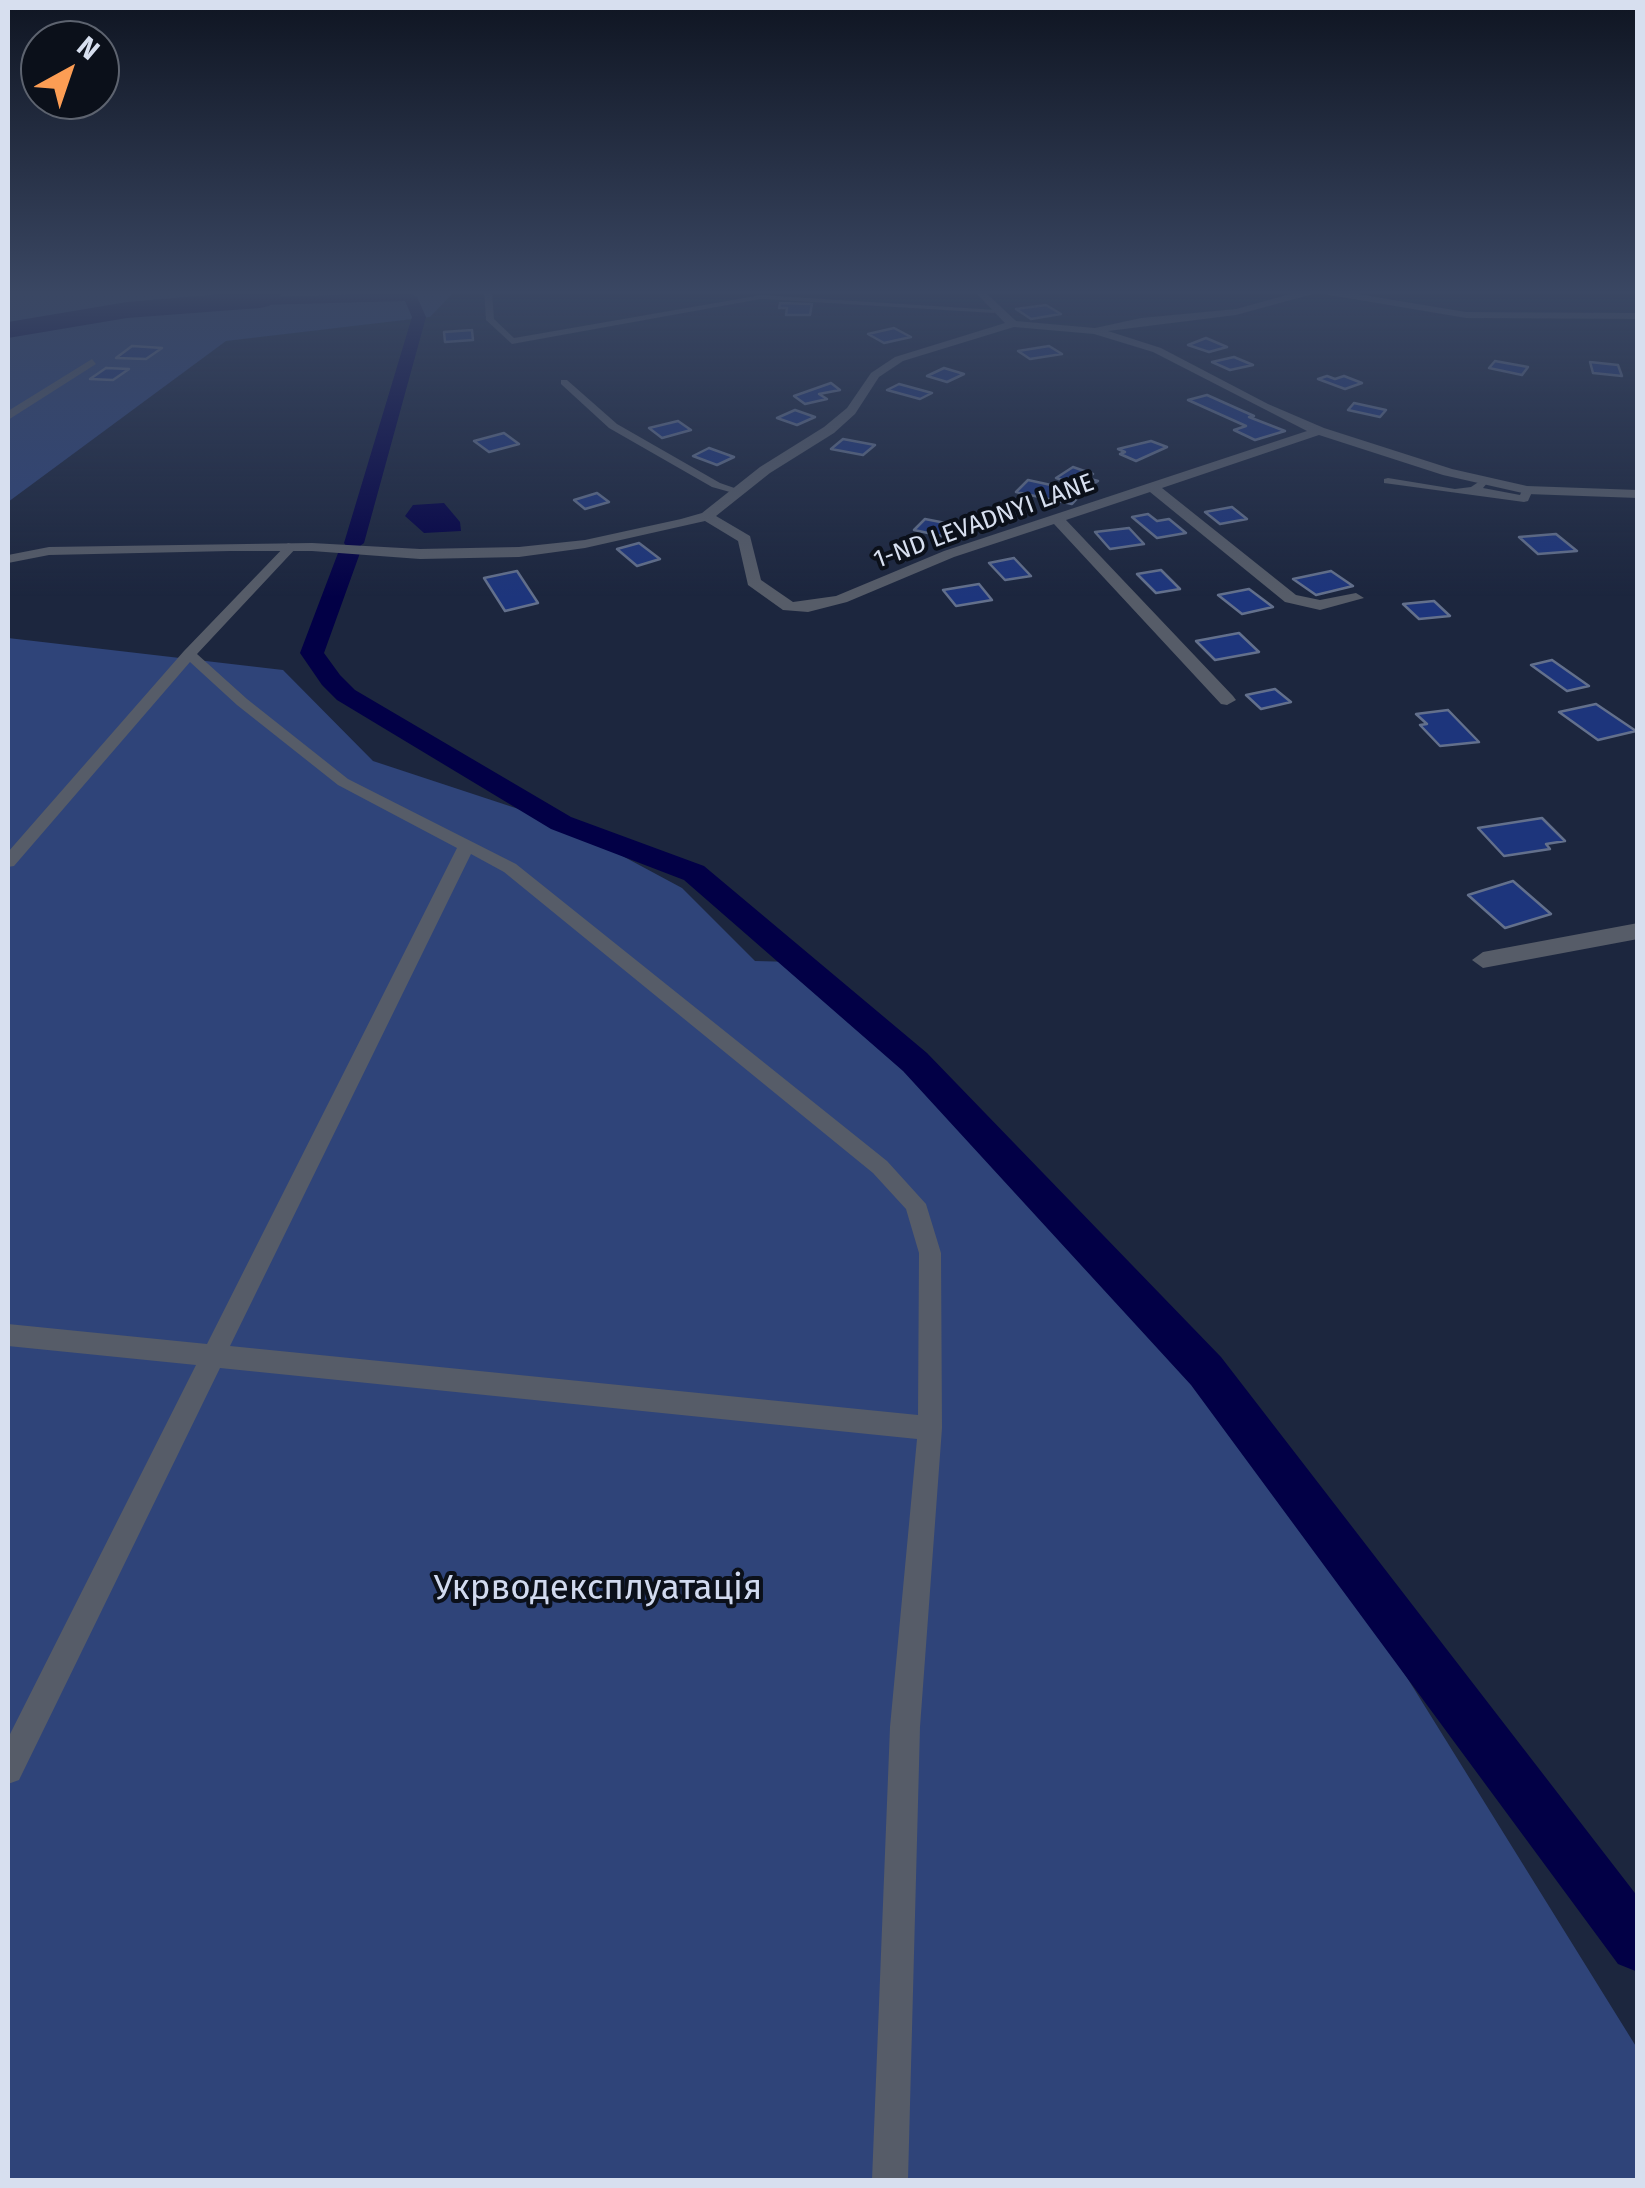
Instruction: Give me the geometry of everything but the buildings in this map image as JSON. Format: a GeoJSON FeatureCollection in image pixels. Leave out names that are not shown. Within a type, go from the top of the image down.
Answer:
{"type":"FeatureCollection","features":[{"type":"Feature","properties":{"kind":"street"},"geometry":{"type":"LineString","coordinates":[[8,416],[44,393]]}},
{"type":"Feature","properties":{"kind":"street"},"geometry":{"type":"LineString","coordinates":[[8,559],[49,550],[292,546],[420,554],[520,552],[585,544],[707,516],[828,430],[851,411],[863,393]]}},
{"type":"Feature","properties":{"kind":"street"},"geometry":{"type":"LineString","coordinates":[[1238,393],[1318,431],[1479,486],[1638,494]]}},
{"type":"Feature","properties":{"kind":"street","name":"1-ND LEVADNYI LANE"},"geometry":{"type":"LineString","coordinates":[[707,516],[730,526],[745,539],[754,582],[788,607],[808,608],[841,599],[949,554],[1318,431]]}},
{"type":"Feature","properties":{"kind":"street"},"geometry":{"type":"LineString","coordinates":[[1152,488],[1291,599],[1320,605],[1356,598]]}},
{"type":"Feature","properties":{"kind":"street"},"geometry":{"type":"LineString","coordinates":[[1057,520],[1226,700]]}},
{"type":"Feature","properties":{"kind":"street"},"geometry":{"type":"LineString","coordinates":[[1482,960],[1638,932]]}},
{"type":"Feature","properties":{"kind":"lane"},"geometry":{"type":"LineString","coordinates":[[576,393],[613,426],[716,485],[738,491]]}},
{"type":"Feature","properties":{"kind":"lane"},"geometry":{"type":"LineString","coordinates":[[1388,481],[1455,492],[1479,486]]}},
{"type":"Feature","properties":{"kind":"lane"},"geometry":{"type":"LineString","coordinates":[[8,862],[188,654],[292,546]]}},
{"type":"Feature","properties":{"kind":"lane"},"geometry":{"type":"LineString","coordinates":[[188,654],[343,782],[510,868],[880,1167],[915,1204],[930,1253],[930,1428],[905,1726],[890,2180]]}},
{"type":"Feature","properties":{"kind":"lane"},"geometry":{"type":"LineString","coordinates":[[8,1768],[467,845]]}},
{"type":"Feature","properties":{"kind":"lane"},"geometry":{"type":"LineString","coordinates":[[8,1334],[930,1428]]}},
{"type":"Feature","properties":{"kind":"green space"},"geometry":{"type":"Polygon","coordinates":[[[8,393],[155,393],[8,502],[8,393]]]}},
{"type":"Feature","properties":{"kind":"green space","name":"Укрводексплуатація"},"geometry":{"type":"Polygon","coordinates":[[[8,638],[283,670],[373,761],[561,823],[682,888],[755,961],[794,962],[915,1062],[1036,1193],[1303,1510],[1637,2048],[1637,2180],[8,2180],[8,638]]]}},
{"type":"Feature","properties":{"kind":"shaded area"},"geometry":{"type":"Polygon","coordinates":[[[444,503],[460,522],[461,531],[424,533],[405,516],[413,505],[444,503]]]}},
{"type":"Feature","properties":{"kind":"waterway"},"geometry":{"type":"LineString","coordinates":[[354,543],[397,393]]}},
{"type":"Feature","properties":{"kind":"waterway"},"geometry":{"type":"LineString","coordinates":[[349,553],[312,653],[331,680],[346,695],[561,823],[694,873],[915,1062],[1206,1371],[1638,1944]]}}]}
